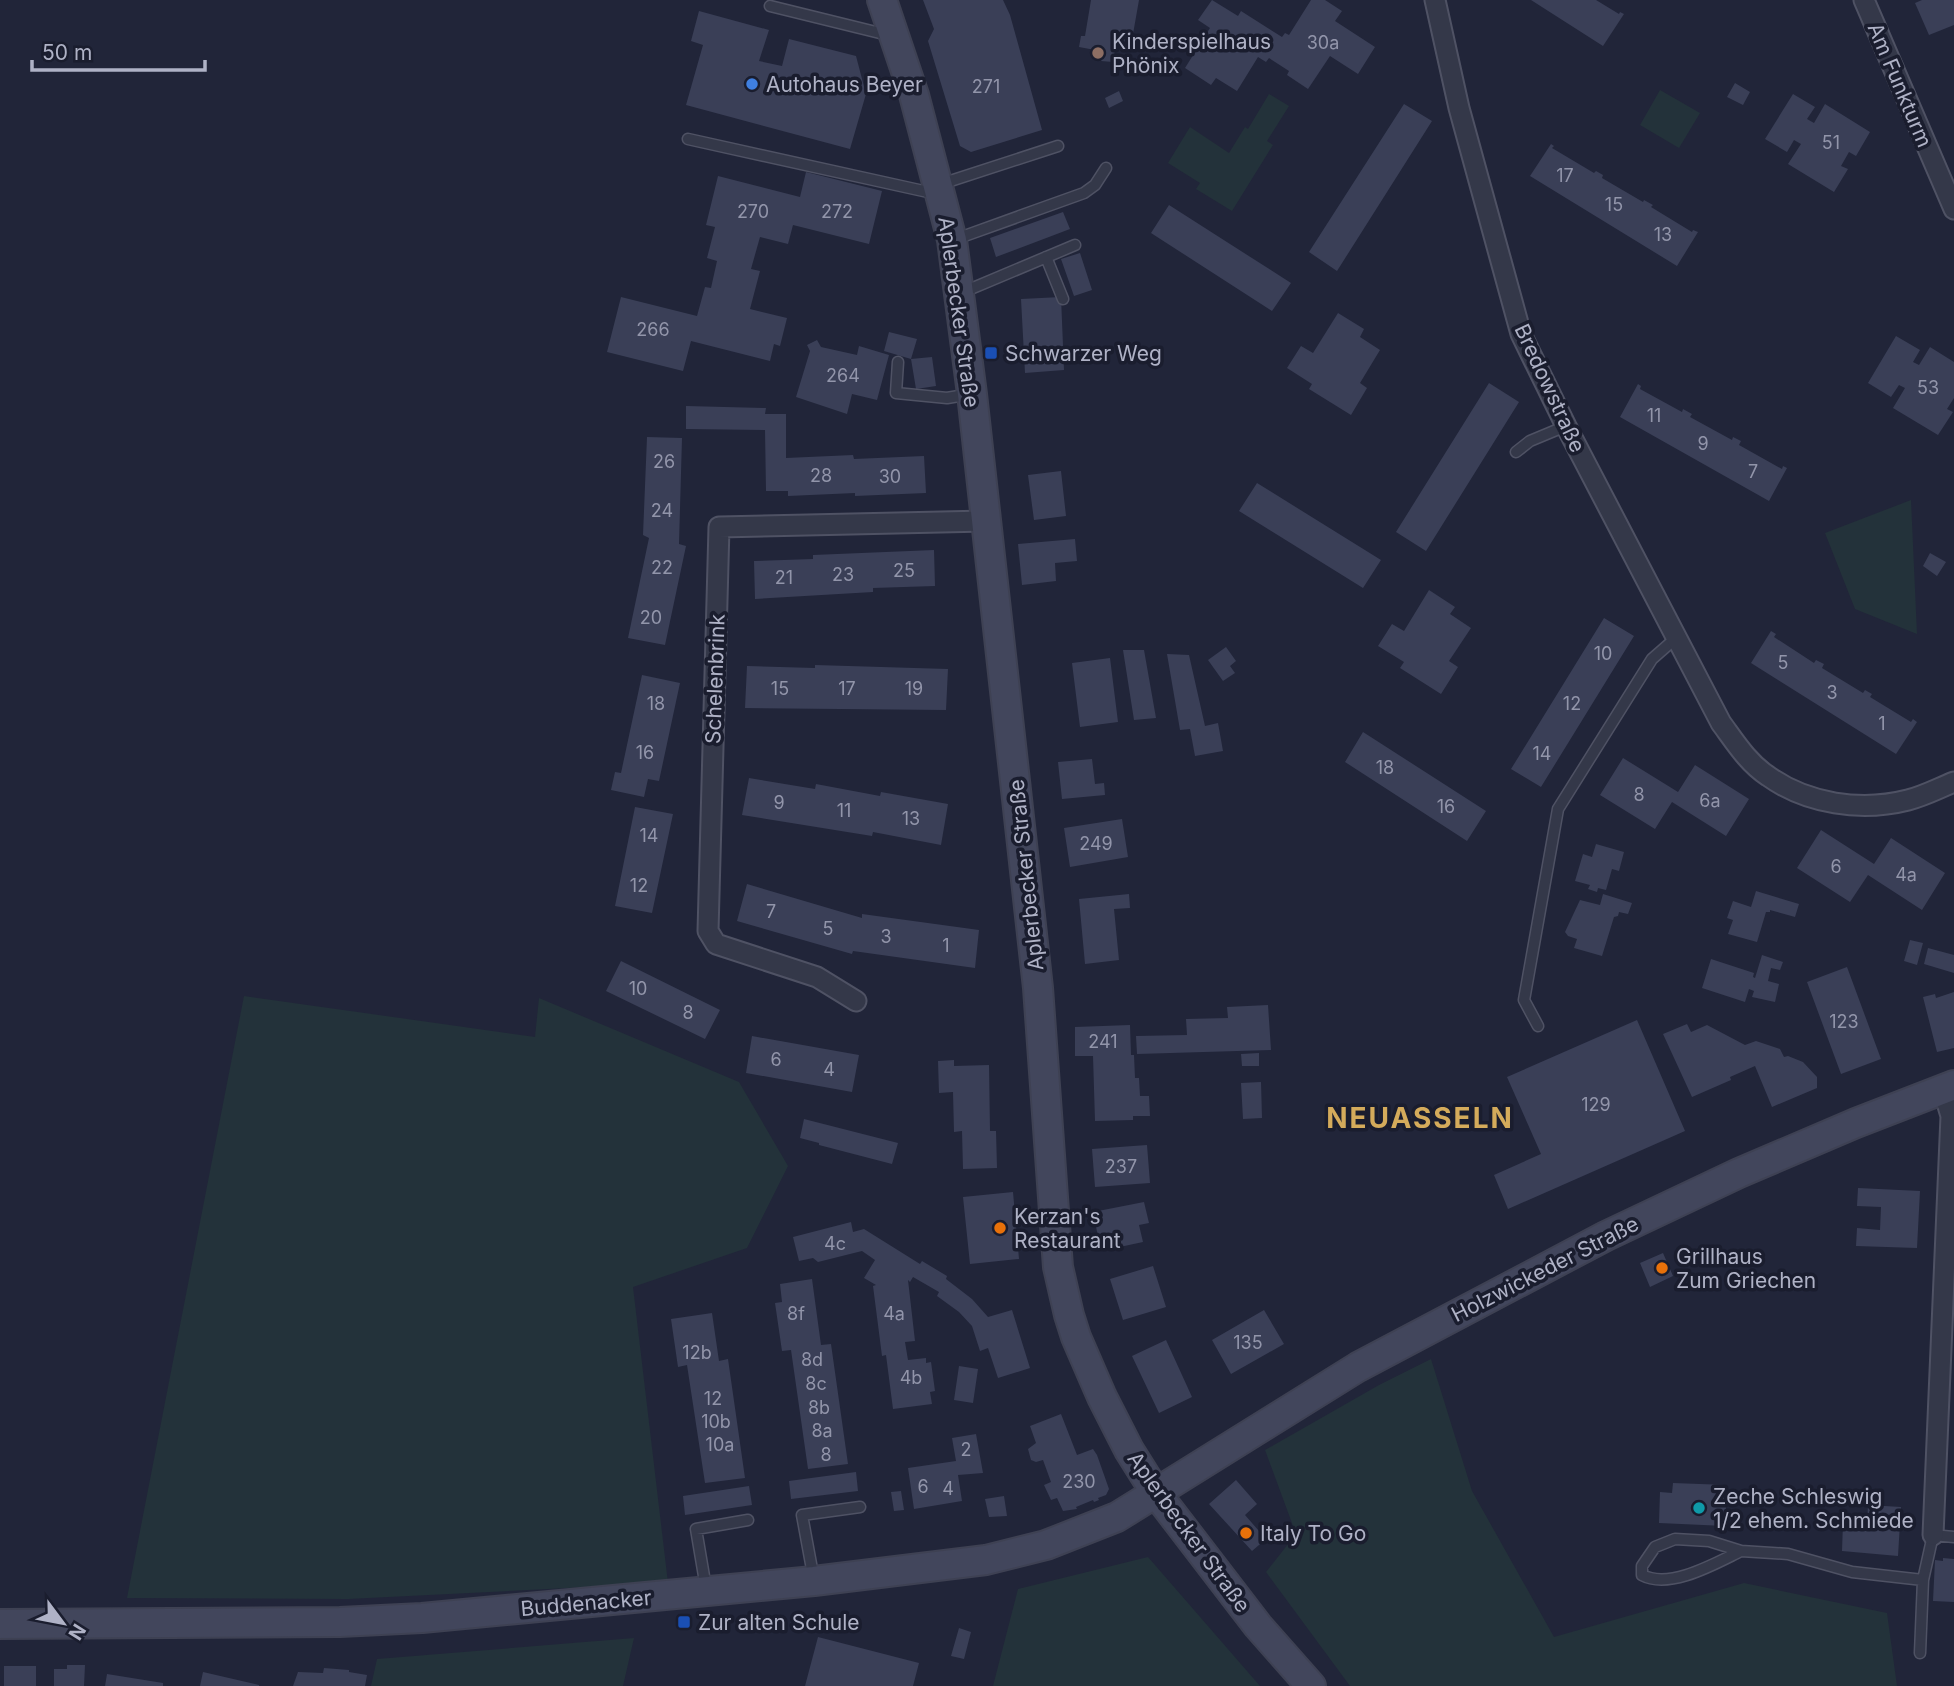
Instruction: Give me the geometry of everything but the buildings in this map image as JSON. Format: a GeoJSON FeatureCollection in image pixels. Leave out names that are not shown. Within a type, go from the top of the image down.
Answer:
{"type":"FeatureCollection","features":[{"type":"Feature","properties":{"kind":"main road","name":"Aplerbecker Straße"},"geometry":{"type":"LineString","coordinates":[[882,0],[915,95],[952,240],[957,295],[972,394],[1038,988],[1058,1267],[1076,1337],[1129,1450],[1156,1493],[1258,1626],[1311,1686]]}},
{"type":"Feature","properties":{"kind":"main road","name":"Holzwickeder Straße"},"geometry":{"type":"LineString","coordinates":[[1156,1493],[1358,1367],[1606,1236],[1739,1173],[1948,1087]]}},
{"type":"Feature","properties":{"kind":"main road","name":"Buddenacker"},"geometry":{"type":"LineString","coordinates":[[0,1624],[395,1619],[814,1581],[986,1560],[1046,1545],[1117,1517],[1156,1493]]}},
{"type":"Feature","properties":{"kind":"street","name":"Bredowstraße"},"geometry":{"type":"LineString","coordinates":[[1435,0],[1460,108],[1521,334],[1721,723],[1743,753],[1767,776],[1802,795],[1833,804],[1908,800],[1954,782]]}},
{"type":"Feature","properties":{"kind":"street","name":"Am Funkturm"},"geometry":{"type":"LineString","coordinates":[[1864,0],[1954,209]]}},
{"type":"Feature","properties":{"kind":"street","name":"Schelenbrink"},"geometry":{"type":"LineString","coordinates":[[856,1001],[817,977],[716,944],[708,931],[719,527],[986,521]]}},
{"type":"Feature","properties":{"kind":"street"},"geometry":{"type":"LineString","coordinates":[[1933,1535],[1950,1222],[1951,1116],[1948,1087]]}},
{"type":"Feature","properties":{"kind":"lane"},"geometry":{"type":"LineString","coordinates":[[770,6],[894,36]]}},
{"type":"Feature","properties":{"kind":"lane"},"geometry":{"type":"LineString","coordinates":[[688,139],[940,190],[1058,146]]}},
{"type":"Feature","properties":{"kind":"lane"},"geometry":{"type":"LineString","coordinates":[[952,240],[1084,193],[1095,185],[1106,168]]}},
{"type":"Feature","properties":{"kind":"lane"},"geometry":{"type":"LineString","coordinates":[[957,295],[1075,244]]}},
{"type":"Feature","properties":{"kind":"lane"},"geometry":{"type":"LineString","coordinates":[[1046,257],[1063,299]]}},
{"type":"Feature","properties":{"kind":"lane"},"geometry":{"type":"LineString","coordinates":[[898,362],[896,393],[947,398],[972,394]]}},
{"type":"Feature","properties":{"kind":"lane"},"geometry":{"type":"LineString","coordinates":[[1517,452],[1530,440],[1566,426]]}},
{"type":"Feature","properties":{"kind":"lane"},"geometry":{"type":"LineString","coordinates":[[1538,1026],[1524,1000],[1558,809],[1652,659],[1676,638]]}},
{"type":"Feature","properties":{"kind":"lane"},"geometry":{"type":"LineString","coordinates":[[814,1581],[802,1515],[860,1507]]}},
{"type":"Feature","properties":{"kind":"lane"},"geometry":{"type":"LineString","coordinates":[[707,1592],[696,1529],[748,1520]]}},
{"type":"Feature","properties":{"kind":"lane"},"geometry":{"type":"LineString","coordinates":[[1920,1653],[1923,1580],[1933,1535],[1954,1537]]}},
{"type":"Feature","properties":{"kind":"lane"},"geometry":{"type":"LineString","coordinates":[[1741,1550],[1704,1569],[1664,1581],[1642,1575],[1642,1566],[1655,1547],[1675,1539],[1710,1541],[1741,1550],[1788,1554],[1852,1572],[1923,1580]]}},
{"type":"Feature","properties":{"kind":"shaded area"},"geometry":{"type":"Polygon","coordinates":[[[1660,90],[1700,113],[1679,148],[1640,125],[1660,90]]]}},
{"type":"Feature","properties":{"kind":"shaded area"},"geometry":{"type":"Polygon","coordinates":[[[1269,94],[1289,106],[1267,141],[1273,145],[1232,211],[1196,189],[1200,183],[1168,163],[1190,127],[1229,153],[1245,127],[1248,129],[1269,94]]]}},
{"type":"Feature","properties":{"kind":"shaded area"},"geometry":{"type":"Polygon","coordinates":[[[1911,500],[1917,634],[1855,609],[1825,533],[1911,500]]]}},
{"type":"Feature","properties":{"kind":"shaded area"},"geometry":{"type":"Polygon","coordinates":[[[244,996],[535,1037],[539,998],[739,1082],[788,1166],[747,1248],[633,1287],[668,1583],[348,1599],[127,1598],[244,996]]]}},
{"type":"Feature","properties":{"kind":"shaded area"},"geometry":{"type":"Polygon","coordinates":[[[1431,1359],[1472,1491],[1554,1637],[1744,1583],[1887,1613],[1897,1686],[1350,1686],[1266,1572],[1296,1534],[1265,1450],[1379,1385],[1431,1359]]]}},
{"type":"Feature","properties":{"kind":"shaded area"},"geometry":{"type":"Polygon","coordinates":[[[1148,1557],[1260,1686],[993,1686],[1018,1589],[1148,1557]]]}},
{"type":"Feature","properties":{"kind":"shaded area"},"geometry":{"type":"Polygon","coordinates":[[[634,1638],[623,1686],[371,1686],[377,1659],[634,1638]]]}},
{"type":"Feature","properties":{"kind":"place","name":"Kinderspielhaus Phönix"},"geometry":{"type":"Point","coordinates":[1098,53]}},
{"type":"Feature","properties":{"kind":"place","name":"Autohaus Beyer"},"geometry":{"type":"Point","coordinates":[752,84]}},
{"type":"Feature","properties":{"kind":"place","name":"Schwarzer Weg"},"geometry":{"type":"Point","coordinates":[991,353]}},
{"type":"Feature","properties":{"kind":"place","name":"Kerzan's Restaurant"},"geometry":{"type":"Point","coordinates":[1000,1228]}},
{"type":"Feature","properties":{"kind":"place","name":"Grillhaus Zum Griechen"},"geometry":{"type":"Point","coordinates":[1662,1268]}},
{"type":"Feature","properties":{"kind":"place","name":"Zeche Schleswig 1/2 ehem. Schmiede"},"geometry":{"type":"Point","coordinates":[1699,1508]}},
{"type":"Feature","properties":{"kind":"place","name":"Italy To Go"},"geometry":{"type":"Point","coordinates":[1246,1533]}},
{"type":"Feature","properties":{"kind":"place","name":"Zur alten Schule"},"geometry":{"type":"Point","coordinates":[684,1622]}},
{"type":"Feature","properties":{"kind":"district","name":"NEUASSELN"},"geometry":{"type":"Point","coordinates":[1420,1118]}}]}
